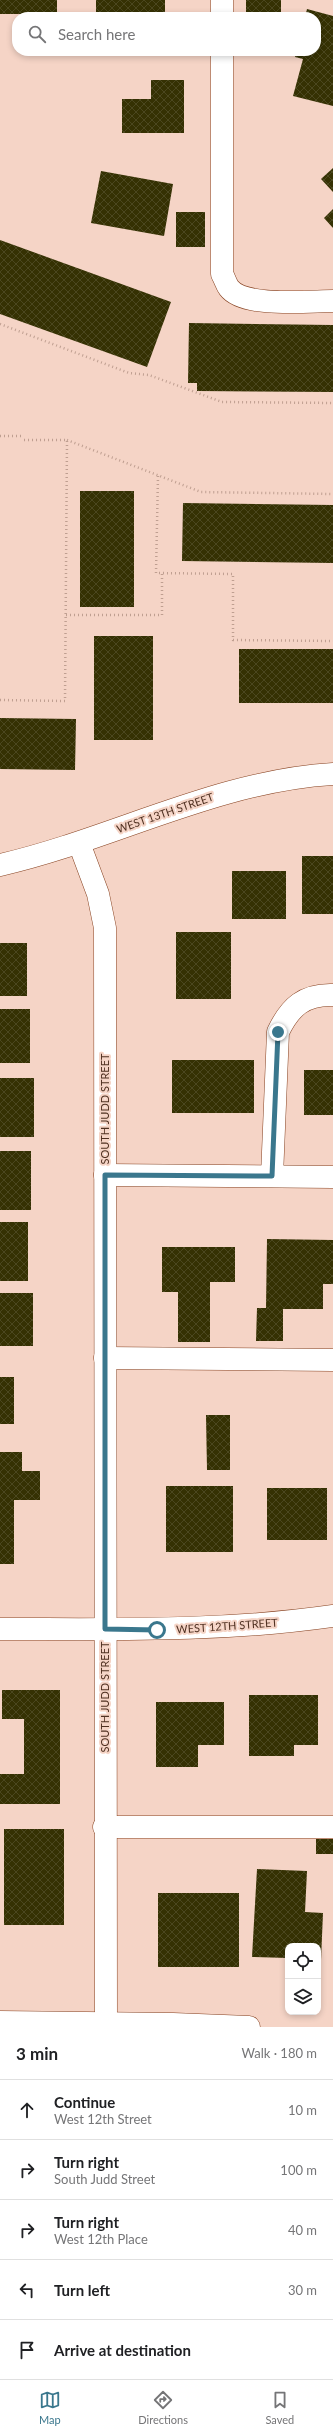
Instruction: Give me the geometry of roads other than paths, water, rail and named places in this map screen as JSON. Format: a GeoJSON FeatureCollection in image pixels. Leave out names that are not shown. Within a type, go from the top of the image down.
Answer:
{"type":"FeatureCollection","features":[{"type":"Feature","properties":{"kind":"street"},"geometry":{"type":"LineString","coordinates":[[222,0],[222,12]]}},
{"type":"Feature","properties":{"kind":"street"},"geometry":{"type":"LineString","coordinates":[[222,56],[222,274],[230,289],[244,298],[260,301],[333,301]]}},
{"type":"Feature","properties":{"kind":"street","name":"WEST 13TH STREET"},"geometry":{"type":"LineString","coordinates":[[0,865],[79,843],[195,801],[237,789],[294,778],[333,774]]}},
{"type":"Feature","properties":{"kind":"street","name":"SOUTH JUDD STREET"},"geometry":{"type":"LineString","coordinates":[[79,843],[98,894],[105,928],[104,1827],[106,2025]]}},
{"type":"Feature","properties":{"kind":"street"},"geometry":{"type":"LineString","coordinates":[[272,1176],[278,1032],[287,1014],[306,999],[333,995]]}},
{"type":"Feature","properties":{"kind":"street"},"geometry":{"type":"LineString","coordinates":[[105,1175],[333,1177]]}},
{"type":"Feature","properties":{"kind":"street"},"geometry":{"type":"LineString","coordinates":[[105,1358],[333,1360]]}},
{"type":"Feature","properties":{"kind":"street","name":"WEST 12TH STREET"},"geometry":{"type":"LineString","coordinates":[[0,1629],[157,1630],[243,1627],[333,1616]]}},
{"type":"Feature","properties":{"kind":"street"},"geometry":{"type":"LineString","coordinates":[[104,1827],[333,1827]]}},
{"type":"Feature","properties":{"kind":"street"},"geometry":{"type":"LineString","coordinates":[[0,2022],[249,2027]]}}]}
